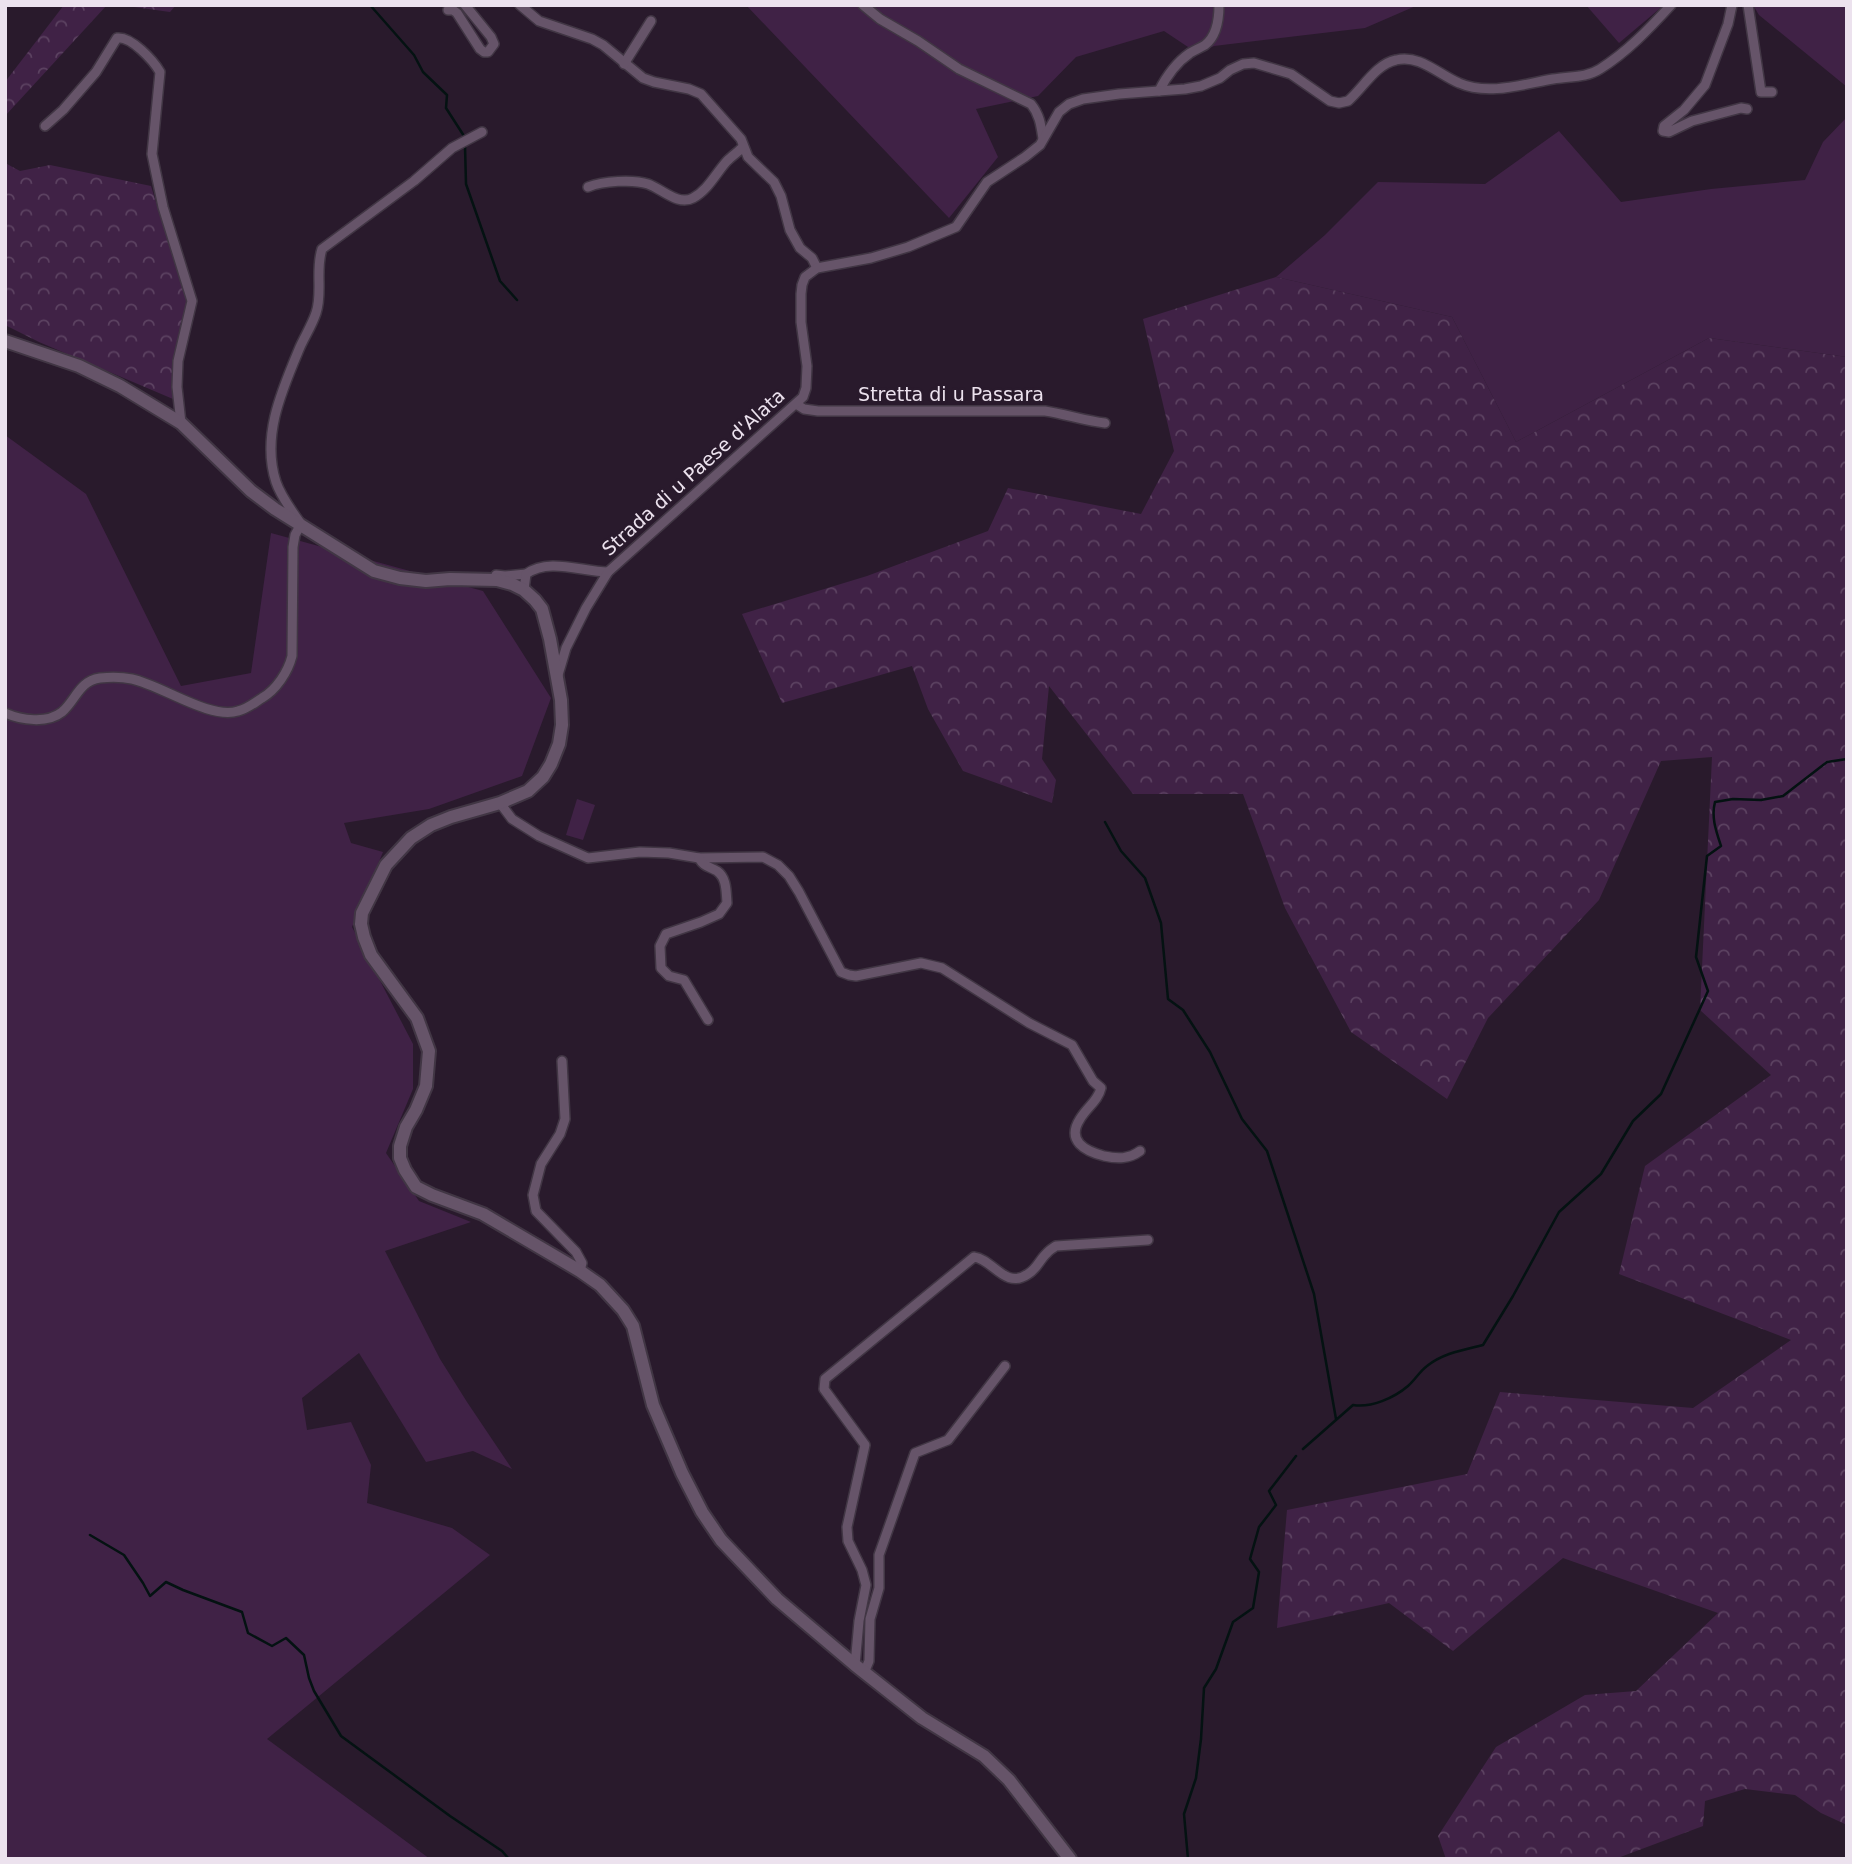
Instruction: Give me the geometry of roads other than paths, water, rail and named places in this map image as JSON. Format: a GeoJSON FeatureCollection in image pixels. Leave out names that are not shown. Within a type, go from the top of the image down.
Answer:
{"type":"FeatureCollection","features":[{"type":"Feature","properties":{"kind":"street"},"geometry":{"type":"LineString","coordinates":[[448,9],[457,13],[480,49],[488,52],[494,44],[491,37],[465,5]]}},
{"type":"Feature","properties":{"kind":"street"},"geometry":{"type":"LineString","coordinates":[[520,5],[539,20],[603,45],[643,78],[701,94],[741,139],[748,157],[774,182],[781,196],[790,230],[800,248],[812,258],[817,268],[871,258],[908,247],[956,227],[987,182],[1025,158],[1040,145],[1059,112],[1069,104],[1083,99],[1201,86],[1242,64],[1254,63],[1291,74],[1330,101],[1339,103],[1348,101],[1388,62],[1400,59],[1433,68],[1469,87],[1485,89],[1527,85],[1598,71],[1637,41],[1671,5]]}},
{"type":"Feature","properties":{"kind":"street"},"geometry":{"type":"LineString","coordinates":[[863,5],[880,19],[960,69],[1031,104],[1040,119],[1043,139]]}},
{"type":"Feature","properties":{"kind":"street"},"geometry":{"type":"LineString","coordinates":[[1159,91],[1177,65],[1208,43],[1214,35],[1219,20],[1219,5]]}},
{"type":"Feature","properties":{"kind":"street"},"geometry":{"type":"LineString","coordinates":[[1732,5],[1728,24],[1704,85],[1685,110],[1664,126],[1663,131],[1669,132],[1692,121],[1741,108],[1747,109]]}},
{"type":"Feature","properties":{"kind":"street"},"geometry":{"type":"LineString","coordinates":[[1748,5],[1761,92],[1772,92]]}},
{"type":"Feature","properties":{"kind":"street"},"geometry":{"type":"LineString","coordinates":[[624,64],[651,21]]}},
{"type":"Feature","properties":{"kind":"street"},"geometry":{"type":"LineString","coordinates":[[45,126],[63,110],[96,72],[117,38],[125,38],[142,51],[160,72],[152,154],[163,207],[192,301],[178,361],[177,387],[181,423]]}},
{"type":"Feature","properties":{"kind":"street"},"geometry":{"type":"LineString","coordinates":[[301,524],[276,485],[270,447],[277,402],[317,312],[318,262],[322,249],[404,189],[452,148],[482,132]]}},
{"type":"Feature","properties":{"kind":"street"},"geometry":{"type":"LineString","coordinates":[[588,187],[598,183],[636,181],[685,201],[695,197],[743,147]]}},
{"type":"Feature","properties":{"kind":"street","name":"Strada di u Paese d'Alata"},"geometry":{"type":"LineString","coordinates":[[558,676],[566,648],[608,572],[803,397],[807,366],[801,322],[802,285],[805,277],[817,268]]}},
{"type":"Feature","properties":{"kind":"street"},"geometry":{"type":"LineString","coordinates":[[5,341],[79,366],[120,386],[181,423],[251,491],[374,571],[426,581],[481,579],[512,584],[524,590],[542,609],[558,676],[562,725],[559,744],[543,778],[528,791],[431,825],[411,838],[386,865],[362,913],[361,924],[371,954],[417,1018],[429,1051],[426,1086],[400,1146],[400,1158],[405,1170],[416,1187],[483,1214],[600,1285],[633,1326],[653,1405],[682,1473],[702,1512],[721,1540],[777,1599],[859,1669],[922,1718],[984,1756],[1009,1780],[1070,1859]]}},
{"type":"Feature","properties":{"kind":"street","name":"Stretta di u Passara"},"geometry":{"type":"LineString","coordinates":[[796,404],[804,409],[818,411],[1045,411],[1105,424]]}},
{"type":"Feature","properties":{"kind":"street"},"geometry":{"type":"LineString","coordinates":[[5,713],[33,720],[52,717],[61,713],[85,684],[96,678],[134,679],[220,712],[237,712],[268,694],[289,668],[292,656],[293,547],[301,524]]}},
{"type":"Feature","properties":{"kind":"street"},"geometry":{"type":"LineString","coordinates":[[481,579],[489,574],[526,574],[533,569],[556,566],[608,572]]}},
{"type":"Feature","properties":{"kind":"street"},"geometry":{"type":"LineString","coordinates":[[524,590],[526,574]]}},
{"type":"Feature","properties":{"kind":"street"},"geometry":{"type":"LineString","coordinates":[[500,803],[512,819],[539,836],[589,858],[640,852],[669,853],[699,858],[763,858],[778,865],[799,892],[841,972],[849,975],[921,963],[942,968],[1029,1023],[1072,1045],[1093,1081],[1101,1088],[1099,1097],[1076,1127],[1078,1143],[1086,1149],[1112,1158],[1132,1157],[1140,1151]]}},
{"type":"Feature","properties":{"kind":"street"},"geometry":{"type":"LineString","coordinates":[[699,858],[702,865],[719,872],[725,883],[727,903],[719,914],[666,934],[660,946],[660,957],[661,968],[668,976],[684,980],[708,1020]]}},
{"type":"Feature","properties":{"kind":"street"},"geometry":{"type":"LineString","coordinates":[[562,1061],[565,1119],[560,1134],[541,1164],[533,1195],[536,1211],[576,1252],[582,1263],[580,1271]]}},
{"type":"Feature","properties":{"kind":"street"},"geometry":{"type":"LineString","coordinates":[[859,1669],[856,1661],[859,1621],[866,1585],[848,1541],[847,1527],[865,1445],[824,1389],[825,1379],[974,1257],[982,1258],[1001,1275],[1015,1279],[1034,1270],[1056,1246],[1148,1240]]}},
{"type":"Feature","properties":{"kind":"street"},"geometry":{"type":"LineString","coordinates":[[859,1669],[869,1661],[870,1619],[879,1588],[879,1555],[915,1452],[948,1440],[1005,1366]]}},
{"type":"Feature","properties":{"kind":"waterway"},"geometry":{"type":"LineString","coordinates":[[370,5],[414,55],[423,72],[447,95],[446,108],[464,136]]}},
{"type":"Feature","properties":{"kind":"waterway"},"geometry":{"type":"LineString","coordinates":[[465,146],[466,184],[500,281],[517,300]]}},
{"type":"Feature","properties":{"kind":"waterway"},"geometry":{"type":"LineString","coordinates":[[1303,1449],[1353,1405],[1367,1405],[1389,1398],[1408,1386],[1424,1368],[1440,1358],[1483,1345],[1559,1212],[1601,1174],[1633,1121],[1661,1094],[1708,991],[1696,957],[1707,856],[1721,846],[1714,819],[1715,802],[1783,796],[1827,762],[1847,759]]}},
{"type":"Feature","properties":{"kind":"waterway"},"geometry":{"type":"LineString","coordinates":[[1105,822],[1121,851],[1145,878],[1161,923],[1168,999],[1183,1010],[1210,1052],[1242,1119],[1267,1151],[1314,1294],[1336,1419]]}},
{"type":"Feature","properties":{"kind":"waterway"},"geometry":{"type":"LineString","coordinates":[[1188,1859],[1184,1814],[1196,1778],[1204,1688],[1216,1669],[1233,1622],[1253,1608],[1259,1572],[1250,1559],[1259,1527],[1276,1505],[1269,1491],[1296,1456]]}},
{"type":"Feature","properties":{"kind":"waterway"},"geometry":{"type":"LineString","coordinates":[[90,1535],[124,1555],[150,1596],[166,1582],[242,1612],[248,1633],[272,1646],[286,1638],[304,1655],[314,1691],[341,1736],[502,1851],[509,1859]]}}]}
